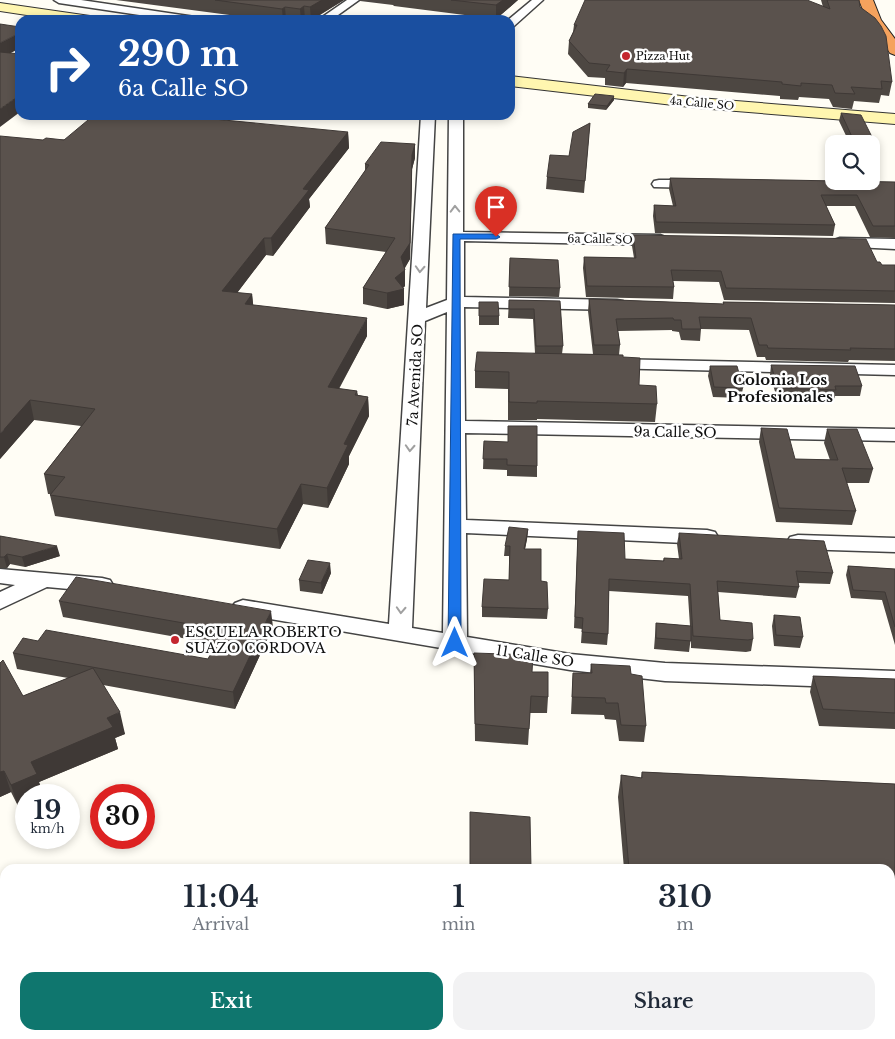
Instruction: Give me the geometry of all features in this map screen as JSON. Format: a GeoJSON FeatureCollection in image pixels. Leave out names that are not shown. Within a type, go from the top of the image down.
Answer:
{"type":"FeatureCollection","features":[{"type":"Feature","properties":{"kind":"highway"},"geometry":{"type":"LineString","coordinates":[[866,0],[874,20],[895,50]]}},
{"type":"Feature","properties":{"kind":"street"},"geometry":{"type":"LineString","coordinates":[[59,0],[161,15]]}},
{"type":"Feature","properties":{"kind":"street"},"geometry":{"type":"LineString","coordinates":[[332,15],[354,0]]}},
{"type":"Feature","properties":{"kind":"street"},"geometry":{"type":"LineString","coordinates":[[515,20],[538,0]]}},
{"type":"Feature","properties":{"kind":"street"},"geometry":{"type":"LineString","coordinates":[[133,11],[147,4]]}},
{"type":"Feature","properties":{"kind":"street"},"geometry":{"type":"LineString","coordinates":[[0,7],[55,15]]}},
{"type":"Feature","properties":{"kind":"street","name":"4a Calle SO"},"geometry":{"type":"LineString","coordinates":[[515,82],[700,103],[895,119]]}},
{"type":"Feature","properties":{"kind":"street","name":"7a Avenida SO"},"geometry":{"type":"LineString","coordinates":[[429,120],[440,157],[456,236],[455,643]]}},
{"type":"Feature","properties":{"kind":"street","name":"7a Avenida SO"},"geometry":{"type":"LineString","coordinates":[[400,634],[418,318],[440,157],[454,120]]}},
{"type":"Feature","properties":{"kind":"street"},"geometry":{"type":"LineString","coordinates":[[659,184],[708,184]]}},
{"type":"Feature","properties":{"kind":"street","name":"6a Calle SO"},"geometry":{"type":"LineString","coordinates":[[456,236],[675,240]]}},
{"type":"Feature","properties":{"kind":"street"},"geometry":{"type":"LineString","coordinates":[[825,243],[895,244]]}},
{"type":"Feature","properties":{"kind":"street"},"geometry":{"type":"LineString","coordinates":[[418,318],[456,302],[635,305]]}},
{"type":"Feature","properties":{"kind":"street"},"geometry":{"type":"LineString","coordinates":[[456,361],[476,361]]}},
{"type":"Feature","properties":{"kind":"street"},"geometry":{"type":"LineString","coordinates":[[596,364],[895,370]]}},
{"type":"Feature","properties":{"kind":"street","name":"9a Calle SO"},"geometry":{"type":"LineString","coordinates":[[456,427],[895,435]]}},
{"type":"Feature","properties":{"kind":"street"},"geometry":{"type":"LineString","coordinates":[[455,526],[728,538]]}},
{"type":"Feature","properties":{"kind":"street"},"geometry":{"type":"LineString","coordinates":[[775,541],[895,545]]}},
{"type":"Feature","properties":{"kind":"street"},"geometry":{"type":"LineString","coordinates":[[0,576],[90,583],[118,588]]}},
{"type":"Feature","properties":{"kind":"street"},"geometry":{"type":"LineString","coordinates":[[0,601],[42,580]]}},
{"type":"Feature","properties":{"kind":"street","name":"11 Calle SO"},"geometry":{"type":"LineString","coordinates":[[224,605],[570,662],[665,672],[895,680]]}},
{"type":"Feature","properties":{"kind":"building"},"geometry":{"type":"Polygon","coordinates":[[[215,0],[322,0],[310,7],[304,6],[300,9],[285,7],[282,9],[215,0]]]}},
{"type":"Feature","properties":{"kind":"building"},"geometry":{"type":"Polygon","coordinates":[[[451,0],[503,0],[496,5],[451,0]]]}},
{"type":"Feature","properties":{"kind":"building"},"geometry":{"type":"Polygon","coordinates":[[[585,0],[807,0],[830,9],[827,0],[859,0],[860,7],[875,18],[886,36],[892,82],[881,81],[882,89],[851,87],[855,94],[835,93],[832,85],[801,83],[801,86],[782,84],[782,82],[627,69],[624,73],[606,71],[610,65],[589,63],[569,41],[577,25],[574,25],[585,0]]]}},
{"type":"Feature","properties":{"kind":"building"},"geometry":{"type":"Polygon","coordinates":[[[0,24],[15,26],[15,36],[0,43],[0,24]]]}},
{"type":"Feature","properties":{"kind":"building"},"geometry":{"type":"Polygon","coordinates":[[[0,52],[15,54],[15,98],[0,109],[0,52]]]}},
{"type":"Feature","properties":{"kind":"building"},"geometry":{"type":"Polygon","coordinates":[[[595,94],[614,96],[607,106],[588,104],[595,94]]]}},
{"type":"Feature","properties":{"kind":"building"},"geometry":{"type":"Polygon","coordinates":[[[841,113],[861,115],[871,135],[851,135],[841,113]]]}},
{"type":"Feature","properties":{"kind":"building"},"geometry":{"type":"Polygon","coordinates":[[[88,120],[224,120],[348,132],[303,189],[309,190],[271,238],[264,238],[222,291],[252,294],[245,304],[367,318],[328,387],[357,391],[355,395],[368,397],[344,444],[348,445],[327,488],[301,484],[277,529],[50,495],[65,477],[44,474],[95,409],[30,400],[0,434],[0,136],[64,140],[88,120]]]}},
{"type":"Feature","properties":{"kind":"building"},"geometry":{"type":"Polygon","coordinates":[[[590,123],[585,181],[547,177],[550,155],[569,156],[573,132],[590,123]]]}},
{"type":"Feature","properties":{"kind":"building"},"geometry":{"type":"Polygon","coordinates":[[[381,142],[415,144],[412,155],[410,243],[401,257],[405,270],[395,278],[404,289],[387,293],[363,288],[395,238],[325,228],[369,165],[365,164],[381,142]]]}},
{"type":"Feature","properties":{"kind":"building"},"geometry":{"type":"Polygon","coordinates":[[[670,178],[825,181],[825,190],[880,190],[880,182],[895,182],[895,226],[873,226],[857,195],[821,195],[835,225],[656,222],[654,205],[676,206],[670,178]]]}},
{"type":"Feature","properties":{"kind":"building"},"geometry":{"type":"Polygon","coordinates":[[[633,235],[866,239],[877,262],[880,262],[882,265],[895,265],[895,291],[726,288],[721,271],[671,270],[674,287],[587,286],[584,257],[636,258],[633,235]]]}},
{"type":"Feature","properties":{"kind":"building"},"geometry":{"type":"Polygon","coordinates":[[[510,258],[558,260],[560,288],[509,287],[510,258]]]}},
{"type":"Feature","properties":{"kind":"building"},"geometry":{"type":"Polygon","coordinates":[[[589,299],[724,304],[723,302],[895,305],[895,349],[768,348],[767,345],[759,345],[751,318],[699,317],[701,329],[682,329],[681,320],[674,320],[673,318],[616,319],[620,345],[594,345],[589,299]]]}},
{"type":"Feature","properties":{"kind":"building"},"geometry":{"type":"Polygon","coordinates":[[[509,300],[560,301],[563,346],[536,346],[534,309],[509,309],[509,300]]]}},
{"type":"Feature","properties":{"kind":"building"},"geometry":{"type":"Polygon","coordinates":[[[479,302],[498,302],[499,316],[479,316],[479,302]]]}},
{"type":"Feature","properties":{"kind":"building"},"geometry":{"type":"Polygon","coordinates":[[[477,352],[623,355],[623,357],[640,358],[639,385],[656,386],[657,404],[509,402],[509,372],[475,371],[477,352]]]}},
{"type":"Feature","properties":{"kind":"building"},"geometry":{"type":"Polygon","coordinates":[[[771,365],[855,366],[862,386],[835,386],[836,390],[778,388],[771,365]]]}},
{"type":"Feature","properties":{"kind":"building"},"geometry":{"type":"Polygon","coordinates":[[[710,366],[737,366],[743,388],[714,387],[710,366]]]}},
{"type":"Feature","properties":{"kind":"building"},"geometry":{"type":"Polygon","coordinates":[[[508,426],[537,426],[537,466],[507,465],[507,459],[483,459],[484,441],[508,442],[508,426]]]}},
{"type":"Feature","properties":{"kind":"building"},"geometry":{"type":"Polygon","coordinates":[[[761,428],[787,429],[795,459],[838,460],[827,429],[857,429],[873,469],[842,468],[856,511],[779,508],[761,428]]]}},
{"type":"Feature","properties":{"kind":"building"},"geometry":{"type":"Polygon","coordinates":[[[509,527],[528,529],[524,549],[541,549],[541,581],[547,582],[548,609],[482,607],[484,579],[509,580],[510,546],[505,546],[509,527]]]}},
{"type":"Feature","properties":{"kind":"building"},"geometry":{"type":"Polygon","coordinates":[[[578,531],[624,533],[625,559],[664,561],[664,558],[682,559],[679,533],[824,541],[833,573],[796,571],[799,587],[717,581],[720,620],[752,623],[753,639],[693,636],[690,584],[609,579],[608,634],[582,632],[583,618],[575,617],[578,531]]]}},
{"type":"Feature","properties":{"kind":"building"},"geometry":{"type":"Polygon","coordinates":[[[0,536],[57,546],[22,557],[7,554],[4,557],[0,557],[0,536]]]}},
{"type":"Feature","properties":{"kind":"building"},"geometry":{"type":"Polygon","coordinates":[[[308,560],[330,563],[321,583],[299,580],[308,560]]]}},
{"type":"Feature","properties":{"kind":"building"},"geometry":{"type":"Polygon","coordinates":[[[848,566],[895,569],[895,627],[885,592],[853,590],[848,566]]]}},
{"type":"Feature","properties":{"kind":"building"},"geometry":{"type":"Polygon","coordinates":[[[76,577],[271,611],[233,692],[13,653],[23,638],[38,641],[46,630],[208,659],[223,630],[59,601],[76,577]]]}},
{"type":"Feature","properties":{"kind":"building"},"geometry":{"type":"Polygon","coordinates":[[[774,615],[800,617],[803,637],[776,635],[774,615]]]}},
{"type":"Feature","properties":{"kind":"building"},"geometry":{"type":"Polygon","coordinates":[[[656,623],[691,626],[691,641],[656,638],[656,623]]]}},
{"type":"Feature","properties":{"kind":"building"},"geometry":{"type":"Polygon","coordinates":[[[474,653],[533,655],[532,672],[548,672],[548,697],[531,696],[529,729],[475,724],[474,653]]]}},
{"type":"Feature","properties":{"kind":"building"},"geometry":{"type":"Polygon","coordinates":[[[3,660],[23,696],[93,668],[120,712],[107,718],[113,727],[31,762],[37,774],[11,785],[4,771],[0,772],[0,663],[3,660]]]}},
{"type":"Feature","properties":{"kind":"building"},"geometry":{"type":"Polygon","coordinates":[[[591,664],[630,666],[631,674],[642,676],[646,726],[621,725],[618,703],[606,703],[605,698],[572,697],[573,673],[592,673],[591,664]]]}},
{"type":"Feature","properties":{"kind":"building"},"geometry":{"type":"Polygon","coordinates":[[[813,676],[895,679],[895,713],[823,709],[813,676]]]}},
{"type":"Feature","properties":{"kind":"building"},"geometry":{"type":"Polygon","coordinates":[[[642,772],[895,784],[895,864],[629,864],[621,775],[642,778],[642,772]]]}},
{"type":"Feature","properties":{"kind":"building"},"geometry":{"type":"Polygon","coordinates":[[[470,812],[530,817],[531,864],[470,864],[470,812]]]}},
{"type":"Feature","properties":{"kind":"place","name":"Pizza Hut"},"geometry":{"type":"Point","coordinates":[626,56]}},
{"type":"Feature","properties":{"kind":"place","name":"ESCUELA ROBERTO SUAZO CORDOVA"},"geometry":{"type":"Point","coordinates":[175,640]}},
{"type":"Feature","properties":{"kind":"district","name":"Colonia Los Profesionales"},"geometry":{"type":"Point","coordinates":[780,388]}},
{"type":"Feature","properties":{"kind":"route"},"geometry":{"type":"LineString","coordinates":[[455,643],[456,236],[496,237]]}}]}
